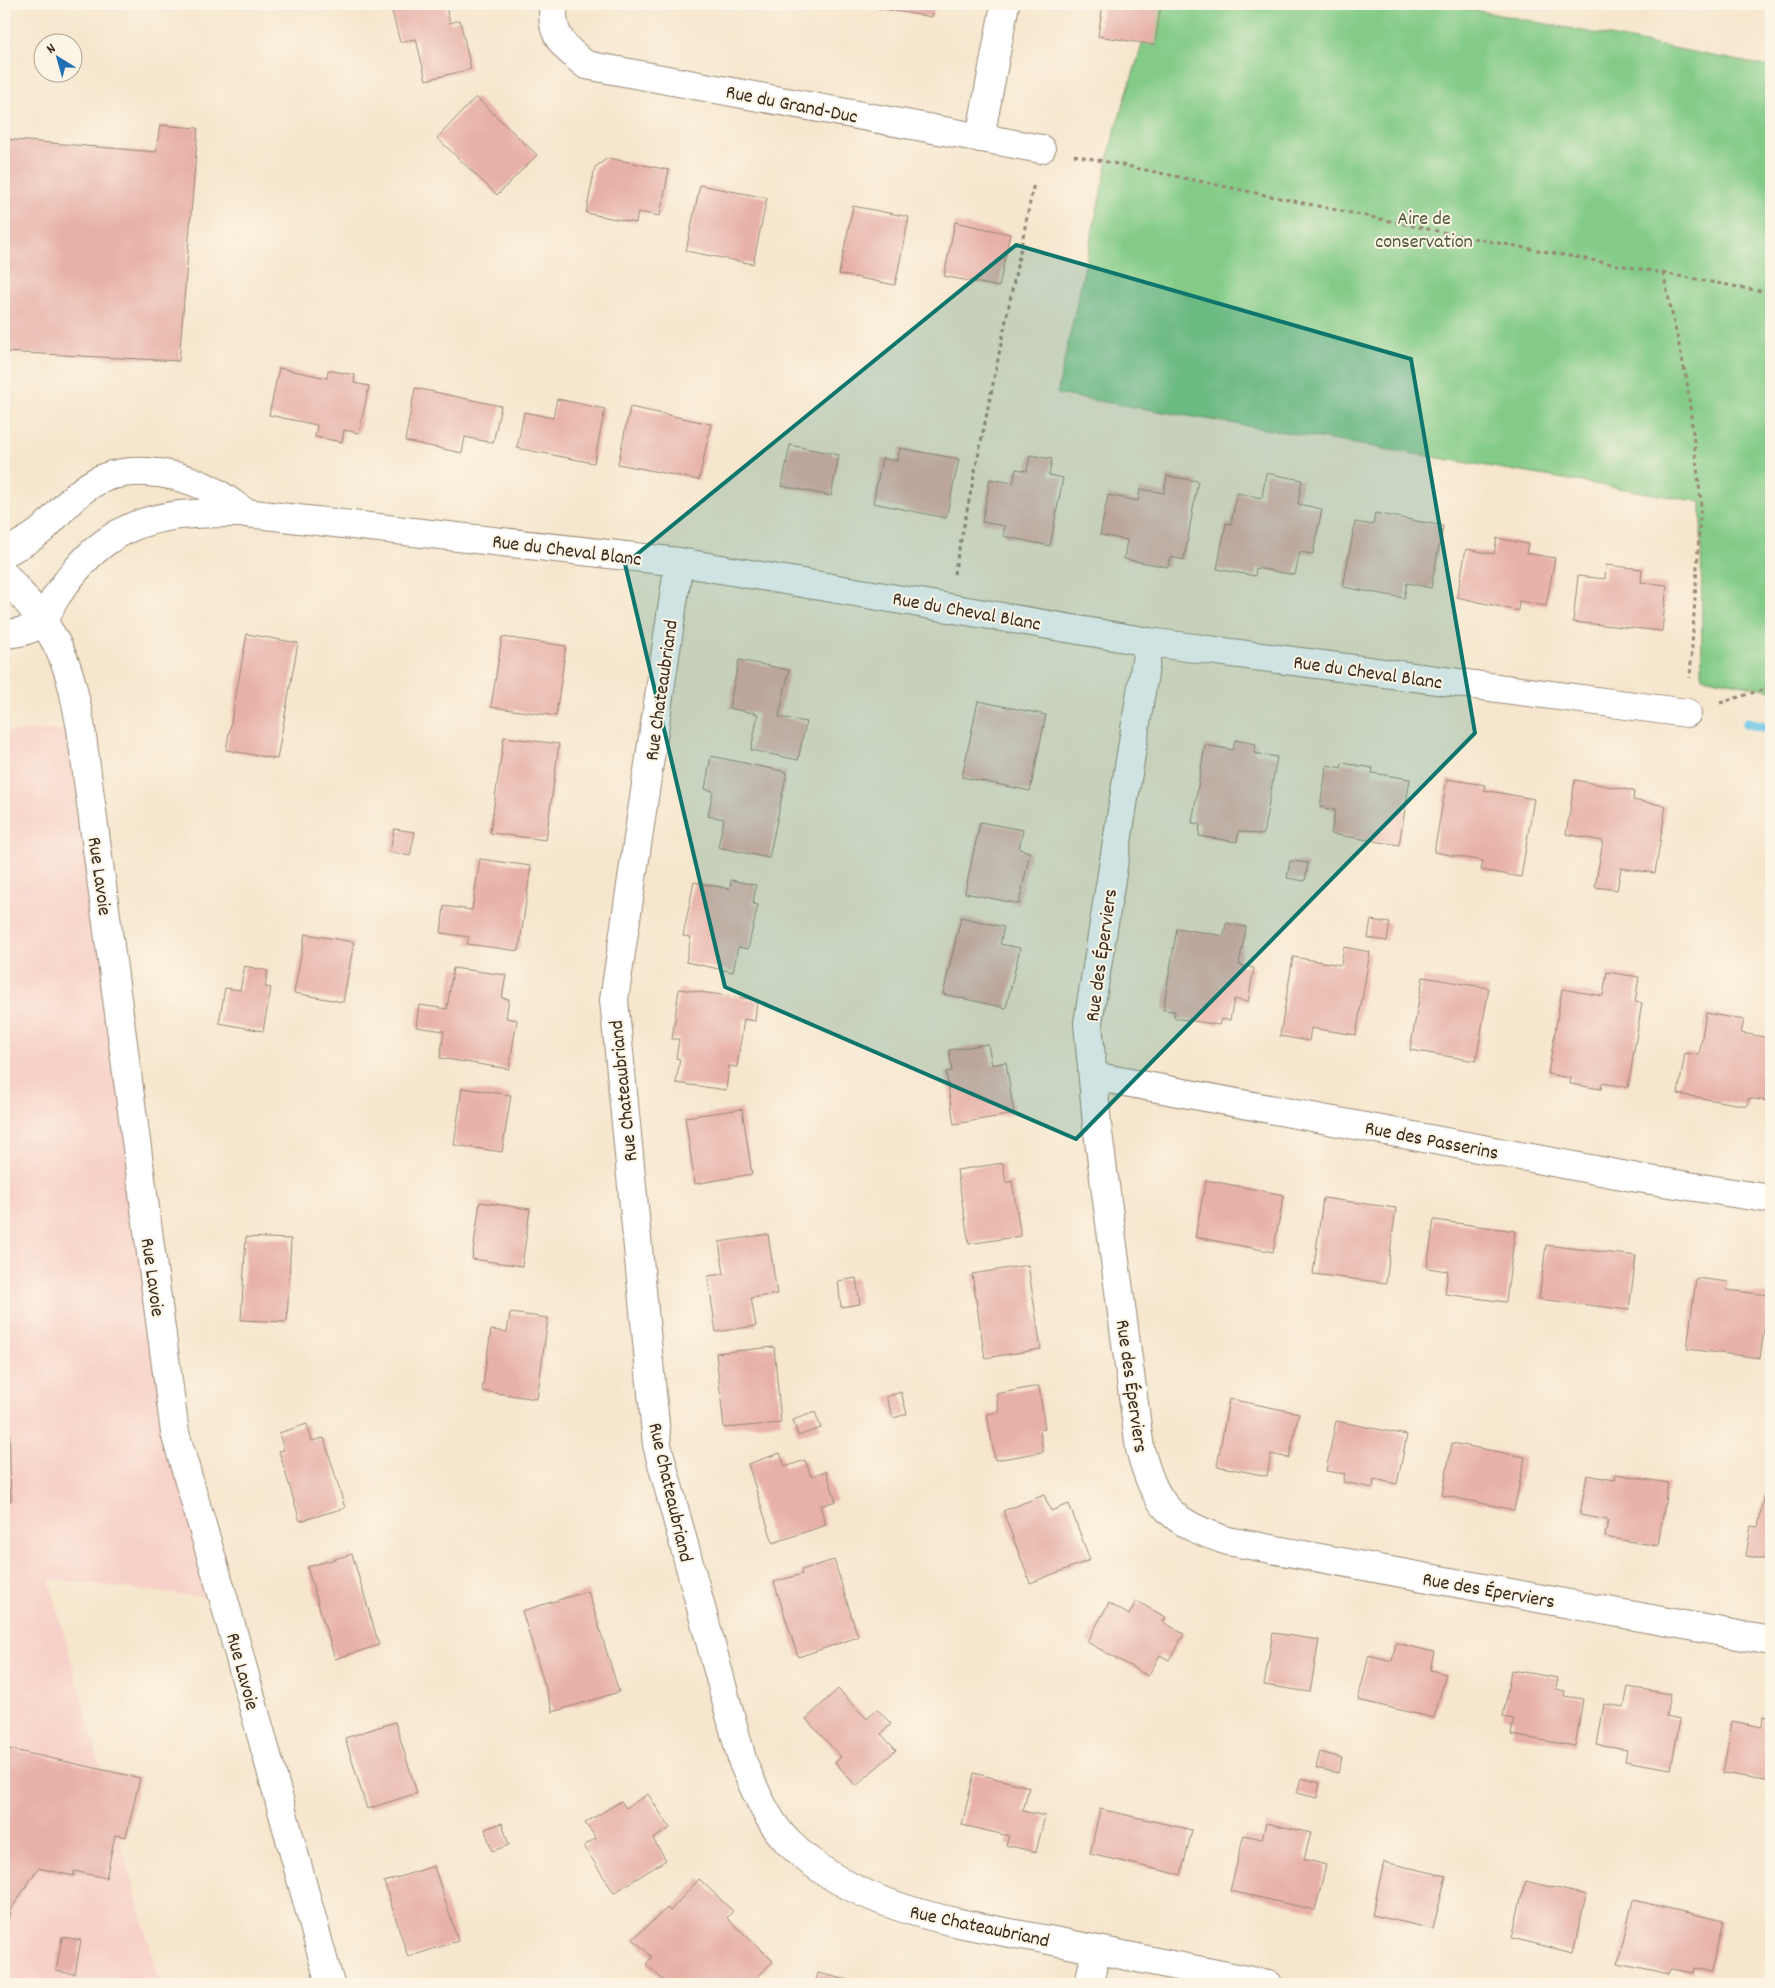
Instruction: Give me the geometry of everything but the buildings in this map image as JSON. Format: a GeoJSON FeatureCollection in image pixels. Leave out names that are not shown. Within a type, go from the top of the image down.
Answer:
{"type":"FeatureCollection","features":[{"type":"Feature","properties":{"kind":"street","name":"Rue du Grand-Duc"},"geometry":{"type":"LineString","coordinates":[[554,4],[556,34],[566,50],[586,65],[1041,148]]}},
{"type":"Feature","properties":{"kind":"street"},"geometry":{"type":"LineString","coordinates":[[980,138],[1005,4]]}},
{"type":"Feature","properties":{"kind":"street","name":"Rue du Cheval Blanc"},"geometry":{"type":"LineString","coordinates":[[4,553],[42,530],[67,503],[90,484],[114,474],[142,472],[173,476],[204,486],[246,513]]}},
{"type":"Feature","properties":{"kind":"street","name":"Rue du Cheval Blanc"},"geometry":{"type":"LineString","coordinates":[[4,634],[23,632],[42,620],[82,564],[110,538],[144,522],[184,513],[246,513],[679,562],[947,606],[1149,642],[1687,713]]}},
{"type":"Feature","properties":{"kind":"street","name":"Rue Chateaubriand"},"geometry":{"type":"LineString","coordinates":[[679,562],[614,1000],[657,1445],[743,1763],[760,1802],[786,1841],[821,1870],[863,1893],[918,1914],[1268,1984]]}},
{"type":"Feature","properties":{"kind":"street","name":"Rue Lavoie"},"geometry":{"type":"LineString","coordinates":[[4,574],[42,620],[60,651],[72,683],[81,729],[174,1433],[224,1600],[330,1984]]}},
{"type":"Feature","properties":{"kind":"street","name":"Rue des Éperviers"},"geometry":{"type":"LineString","coordinates":[[1149,642],[1088,1023],[1097,1124],[1140,1449],[1147,1475],[1167,1511],[1202,1532],[1228,1541],[1771,1641]]}},
{"type":"Feature","properties":{"kind":"street","name":"Rue des Passerins"},"geometry":{"type":"LineString","coordinates":[[1093,1076],[1628,1176],[1771,1199]]}},
{"type":"Feature","properties":{"kind":"street"},"geometry":{"type":"LineString","coordinates":[[1089,1984],[1096,1950]]}},
{"type":"Feature","properties":{"kind":"path"},"geometry":{"type":"LineString","coordinates":[[947,606],[1041,148],[1466,237],[1771,293]]}},
{"type":"Feature","properties":{"kind":"path"},"geometry":{"type":"LineString","coordinates":[[1663,273],[1687,381],[1701,502],[1687,713],[1771,687]]}},
{"type":"Feature","properties":{"kind":"highlighted area"},"geometry":{"type":"Polygon","coordinates":[[[1016,245],[1411,359],[1475,733],[1076,1139],[725,987],[625,564],[1016,245]]]}},
{"type":"Feature","properties":{"kind":"shaded area"},"geometry":{"type":"Polygon","coordinates":[[[81,729],[175,1433],[224,1600],[49,1579],[160,1984],[4,1984],[4,732],[81,729]]]}},
{"type":"Feature","properties":{"kind":"green space","name":"Aire de conservation"},"geometry":{"type":"Polygon","coordinates":[[[1155,4],[1443,4],[1771,67],[1771,690],[1702,677],[1701,502],[1057,394],[1113,137],[1155,4]]]}},
{"type":"Feature","properties":{"kind":"waterway"},"geometry":{"type":"LineString","coordinates":[[1748,723],[1771,728]]}}]}
